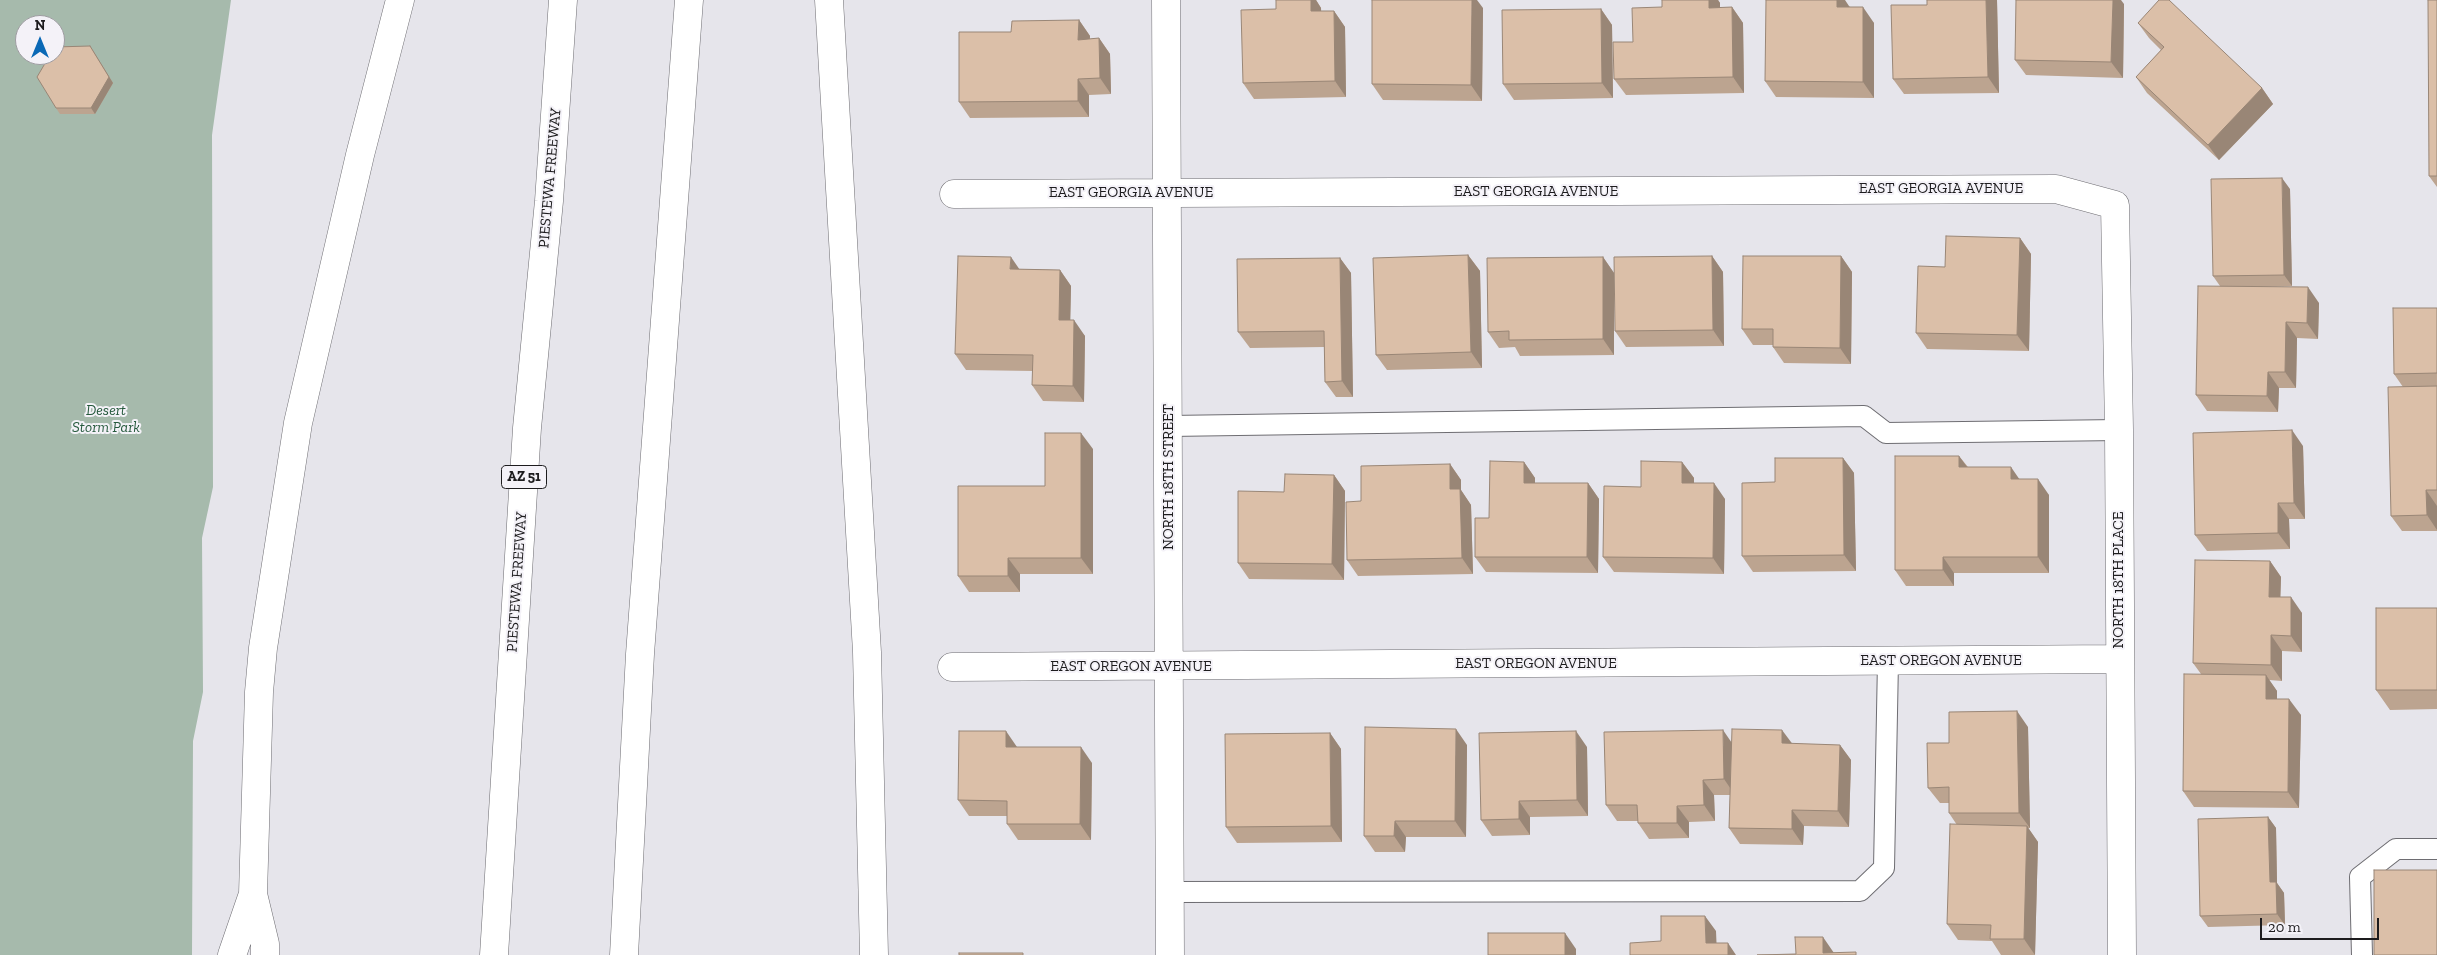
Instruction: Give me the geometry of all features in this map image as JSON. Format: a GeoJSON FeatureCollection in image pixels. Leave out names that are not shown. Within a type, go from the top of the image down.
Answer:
{"type":"FeatureCollection","features":[{"type":"Feature","properties":{"kind":"main road"},"geometry":{"type":"LineString","coordinates":[[265,955],[265,944],[253,894],[259,692],[263,648],[298,423],[360,154],[400,0]]}},
{"type":"Feature","properties":{"kind":"main road","name":"PIESTEWA FREEWAY"},"geometry":{"type":"LineString","coordinates":[[494,955],[527,438],[549,201],[563,0]]}},
{"type":"Feature","properties":{"kind":"main road"},"geometry":{"type":"LineString","coordinates":[[624,955],[640,654],[689,0]]}},
{"type":"Feature","properties":{"kind":"main road"},"geometry":{"type":"LineString","coordinates":[[830,0],[868,652],[874,955]]}},
{"type":"Feature","properties":{"kind":"main road","name":"NORTH 18TH STREET"},"geometry":{"type":"LineString","coordinates":[[1166,0],[1170,955]]}},
{"type":"Feature","properties":{"kind":"main road","name":"EAST GEORGIA AVENUE"},"geometry":{"type":"LineString","coordinates":[[954,194],[2056,189],[2115,205]]}},
{"type":"Feature","properties":{"kind":"main road","name":"NORTH 18TH PLACE"},"geometry":{"type":"LineString","coordinates":[[2115,205],[2119,430],[2122,955]]}},
{"type":"Feature","properties":{"kind":"main road","name":"EAST OREGON AVENUE"},"geometry":{"type":"LineString","coordinates":[[952,667],[2119,660]]}},
{"type":"Feature","properties":{"kind":"main road"},"geometry":{"type":"LineString","coordinates":[[232,955],[253,894]]}},
{"type":"Feature","properties":{"kind":"lane"},"geometry":{"type":"LineString","coordinates":[[1169,426],[1864,416],[1886,433],[2119,430]]}},
{"type":"Feature","properties":{"kind":"lane"},"geometry":{"type":"LineString","coordinates":[[1170,892],[1860,891],[1884,868],[1888,661]]}},
{"type":"Feature","properties":{"kind":"lane"},"geometry":{"type":"LineString","coordinates":[[2362,955],[2360,877],[2396,849],[2437,849]]}},
{"type":"Feature","properties":{"kind":"green space","name":"Desert Storm Park"},"geometry":{"type":"Polygon","coordinates":[[[0,0],[231,0],[212,135],[213,487],[202,538],[203,692],[193,741],[192,955],[0,955],[0,0]]]}},
{"type":"Feature","properties":{"kind":"building"},"geometry":{"type":"Polygon","coordinates":[[[1276,0],[1311,0],[1311,11],[1334,11],[1335,81],[1243,83],[1241,10],[1276,9],[1276,0]]]}},
{"type":"Feature","properties":{"kind":"building"},"geometry":{"type":"Polygon","coordinates":[[[1372,0],[1472,0],[1471,85],[1372,84],[1372,0]]]}},
{"type":"Feature","properties":{"kind":"building"},"geometry":{"type":"Polygon","coordinates":[[[1662,0],[1709,0],[1709,8],[1732,7],[1733,77],[1614,79],[1613,42],[1633,42],[1632,8],[1662,7],[1662,0]]]}},
{"type":"Feature","properties":{"kind":"building"},"geometry":{"type":"Polygon","coordinates":[[[1766,0],[1837,0],[1837,7],[1863,7],[1863,82],[1765,81],[1766,0]]]}},
{"type":"Feature","properties":{"kind":"building"},"geometry":{"type":"Polygon","coordinates":[[[1927,0],[1986,0],[1988,77],[1893,79],[1891,5],[1927,5],[1927,0]]]}},
{"type":"Feature","properties":{"kind":"building"},"geometry":{"type":"Polygon","coordinates":[[[2016,0],[2113,0],[2111,62],[2015,60],[2016,0]]]}},
{"type":"Feature","properties":{"kind":"building"},"geometry":{"type":"Polygon","coordinates":[[[2159,0],[2169,0],[2262,88],[2208,145],[2136,77],[2164,47],[2138,23],[2159,0]]]}},
{"type":"Feature","properties":{"kind":"building"},"geometry":{"type":"Polygon","coordinates":[[[2428,0],[2437,0],[2437,176],[2429,176],[2428,0]]]}},
{"type":"Feature","properties":{"kind":"building"},"geometry":{"type":"Polygon","coordinates":[[[1601,9],[1602,83],[1503,84],[1502,10],[1601,9]]]}},
{"type":"Feature","properties":{"kind":"building"},"geometry":{"type":"Polygon","coordinates":[[[1079,20],[1078,40],[1099,38],[1100,78],[1078,79],[1078,101],[959,102],[959,32],[1011,32],[1012,21],[1079,20]]]}},
{"type":"Feature","properties":{"kind":"building"},"geometry":{"type":"Polygon","coordinates":[[[90,46],[109,77],[91,108],[56,108],[37,77],[44,65],[65,65],[65,47],[90,46]]]}},
{"type":"Feature","properties":{"kind":"building"},"geometry":{"type":"Polygon","coordinates":[[[2282,178],[2284,275],[2213,276],[2211,179],[2282,178]]]}},
{"type":"Feature","properties":{"kind":"building"},"geometry":{"type":"Polygon","coordinates":[[[1946,236],[2020,238],[2017,335],[1916,333],[1918,266],[1945,267],[1946,236]]]}},
{"type":"Feature","properties":{"kind":"building"},"geometry":{"type":"Polygon","coordinates":[[[1468,255],[1471,352],[1376,355],[1373,258],[1468,255]]]}},
{"type":"Feature","properties":{"kind":"building"},"geometry":{"type":"Polygon","coordinates":[[[958,256],[1011,257],[1010,269],[1060,270],[1059,320],[1074,320],[1073,386],[1032,385],[1033,355],[955,354],[958,256]]]}},
{"type":"Feature","properties":{"kind":"building"},"geometry":{"type":"Polygon","coordinates":[[[1712,256],[1713,330],[1615,331],[1614,257],[1712,256]]]}},
{"type":"Feature","properties":{"kind":"building"},"geometry":{"type":"Polygon","coordinates":[[[1743,256],[1841,256],[1840,348],[1773,347],[1773,329],[1742,329],[1743,256]]]}},
{"type":"Feature","properties":{"kind":"building"},"geometry":{"type":"Polygon","coordinates":[[[1603,257],[1603,339],[1509,340],[1509,331],[1488,332],[1487,258],[1603,257]]]}},
{"type":"Feature","properties":{"kind":"building"},"geometry":{"type":"Polygon","coordinates":[[[1340,258],[1342,381],[1325,382],[1324,331],[1238,332],[1237,259],[1340,258]]]}},
{"type":"Feature","properties":{"kind":"building"},"geometry":{"type":"Polygon","coordinates":[[[2198,286],[2308,287],[2307,323],[2286,322],[2285,372],[2268,372],[2267,396],[2196,395],[2198,286]]]}},
{"type":"Feature","properties":{"kind":"building"},"geometry":{"type":"Polygon","coordinates":[[[2393,308],[2437,308],[2437,373],[2394,374],[2393,308]]]}},
{"type":"Feature","properties":{"kind":"building"},"geometry":{"type":"Polygon","coordinates":[[[2437,386],[2437,490],[2426,490],[2427,515],[2391,516],[2388,387],[2437,386]]]}},
{"type":"Feature","properties":{"kind":"building"},"geometry":{"type":"Polygon","coordinates":[[[2292,430],[2294,503],[2278,503],[2278,533],[2195,535],[2193,433],[2292,430]]]}},
{"type":"Feature","properties":{"kind":"building"},"geometry":{"type":"Polygon","coordinates":[[[1045,433],[1081,433],[1081,558],[1008,558],[1008,576],[958,576],[958,486],[1045,486],[1045,433]]]}},
{"type":"Feature","properties":{"kind":"building"},"geometry":{"type":"Polygon","coordinates":[[[1895,456],[1959,456],[1959,467],[2011,467],[2011,479],[2038,479],[2038,557],[1943,557],[1943,570],[1895,570],[1895,456]]]}},
{"type":"Feature","properties":{"kind":"building"},"geometry":{"type":"Polygon","coordinates":[[[1775,458],[1843,458],[1844,555],[1742,556],[1742,483],[1775,482],[1775,458]]]}},
{"type":"Feature","properties":{"kind":"building"},"geometry":{"type":"Polygon","coordinates":[[[1490,461],[1524,462],[1524,483],[1588,483],[1587,557],[1475,557],[1475,518],[1489,518],[1490,461]]]}},
{"type":"Feature","properties":{"kind":"building"},"geometry":{"type":"Polygon","coordinates":[[[1641,461],[1682,462],[1682,483],[1714,483],[1713,558],[1603,557],[1604,486],[1641,487],[1641,461]]]}},
{"type":"Feature","properties":{"kind":"building"},"geometry":{"type":"Polygon","coordinates":[[[1450,464],[1450,489],[1460,489],[1462,558],[1347,560],[1346,502],[1361,501],[1361,466],[1450,464]]]}},
{"type":"Feature","properties":{"kind":"building"},"geometry":{"type":"Polygon","coordinates":[[[1285,474],[1334,475],[1332,564],[1238,563],[1238,491],[1284,492],[1285,474]]]}},
{"type":"Feature","properties":{"kind":"building"},"geometry":{"type":"Polygon","coordinates":[[[2195,560],[2270,561],[2269,597],[2291,597],[2291,636],[2271,635],[2271,665],[2193,663],[2195,560]]]}},
{"type":"Feature","properties":{"kind":"building"},"geometry":{"type":"Polygon","coordinates":[[[2376,608],[2437,608],[2437,690],[2376,690],[2376,608]]]}},
{"type":"Feature","properties":{"kind":"building"},"geometry":{"type":"Polygon","coordinates":[[[2184,674],[2266,675],[2266,699],[2289,699],[2288,792],[2183,791],[2184,674]]]}},
{"type":"Feature","properties":{"kind":"building"},"geometry":{"type":"Polygon","coordinates":[[[2017,711],[2019,813],[1949,813],[1949,787],[1928,788],[1927,743],[1949,743],[1949,712],[2017,711]]]}},
{"type":"Feature","properties":{"kind":"building"},"geometry":{"type":"Polygon","coordinates":[[[1365,727],[1456,729],[1455,821],[1395,821],[1394,836],[1364,836],[1365,727]]]}},
{"type":"Feature","properties":{"kind":"building"},"geometry":{"type":"Polygon","coordinates":[[[1732,729],[1782,730],[1782,743],[1840,745],[1838,811],[1792,810],[1792,829],[1729,828],[1732,729]]]}},
{"type":"Feature","properties":{"kind":"building"},"geometry":{"type":"Polygon","coordinates":[[[1723,730],[1724,779],[1703,780],[1704,805],[1677,806],[1677,823],[1638,823],[1637,805],[1606,805],[1604,732],[1723,730]]]}},
{"type":"Feature","properties":{"kind":"building"},"geometry":{"type":"Polygon","coordinates":[[[959,731],[1006,731],[1006,747],[1081,747],[1080,824],[1007,824],[1007,801],[958,800],[959,731]]]}},
{"type":"Feature","properties":{"kind":"building"},"geometry":{"type":"Polygon","coordinates":[[[1576,731],[1577,800],[1519,801],[1519,819],[1481,820],[1479,733],[1576,731]]]}},
{"type":"Feature","properties":{"kind":"building"},"geometry":{"type":"Polygon","coordinates":[[[1330,733],[1331,826],[1226,827],[1225,734],[1330,733]]]}},
{"type":"Feature","properties":{"kind":"building"},"geometry":{"type":"Polygon","coordinates":[[[2268,817],[2270,882],[2276,882],[2277,914],[2200,916],[2198,819],[2268,817]]]}},
{"type":"Feature","properties":{"kind":"building"},"geometry":{"type":"Polygon","coordinates":[[[1950,824],[2027,826],[2024,939],[1990,939],[1991,925],[1947,924],[1950,824]]]}},
{"type":"Feature","properties":{"kind":"building"},"geometry":{"type":"Polygon","coordinates":[[[2374,870],[2437,870],[2437,955],[2374,955],[2374,870]]]}},
{"type":"Feature","properties":{"kind":"building"},"geometry":{"type":"Polygon","coordinates":[[[1661,916],[1705,916],[1706,943],[1728,943],[1728,955],[1630,955],[1630,943],[1661,941],[1661,916]]]}},
{"type":"Feature","properties":{"kind":"building"},"geometry":{"type":"Polygon","coordinates":[[[1488,933],[1565,933],[1565,955],[1488,955],[1488,933]]]}},
{"type":"Feature","properties":{"kind":"building"},"geometry":{"type":"Polygon","coordinates":[[[1795,937],[1823,937],[1823,953],[1856,952],[1856,955],[1757,955],[1796,954],[1795,937]]]}},
{"type":"Feature","properties":{"kind":"building"},"geometry":{"type":"Polygon","coordinates":[[[959,953],[1023,953],[1023,955],[959,955],[959,953]]]}}]}
